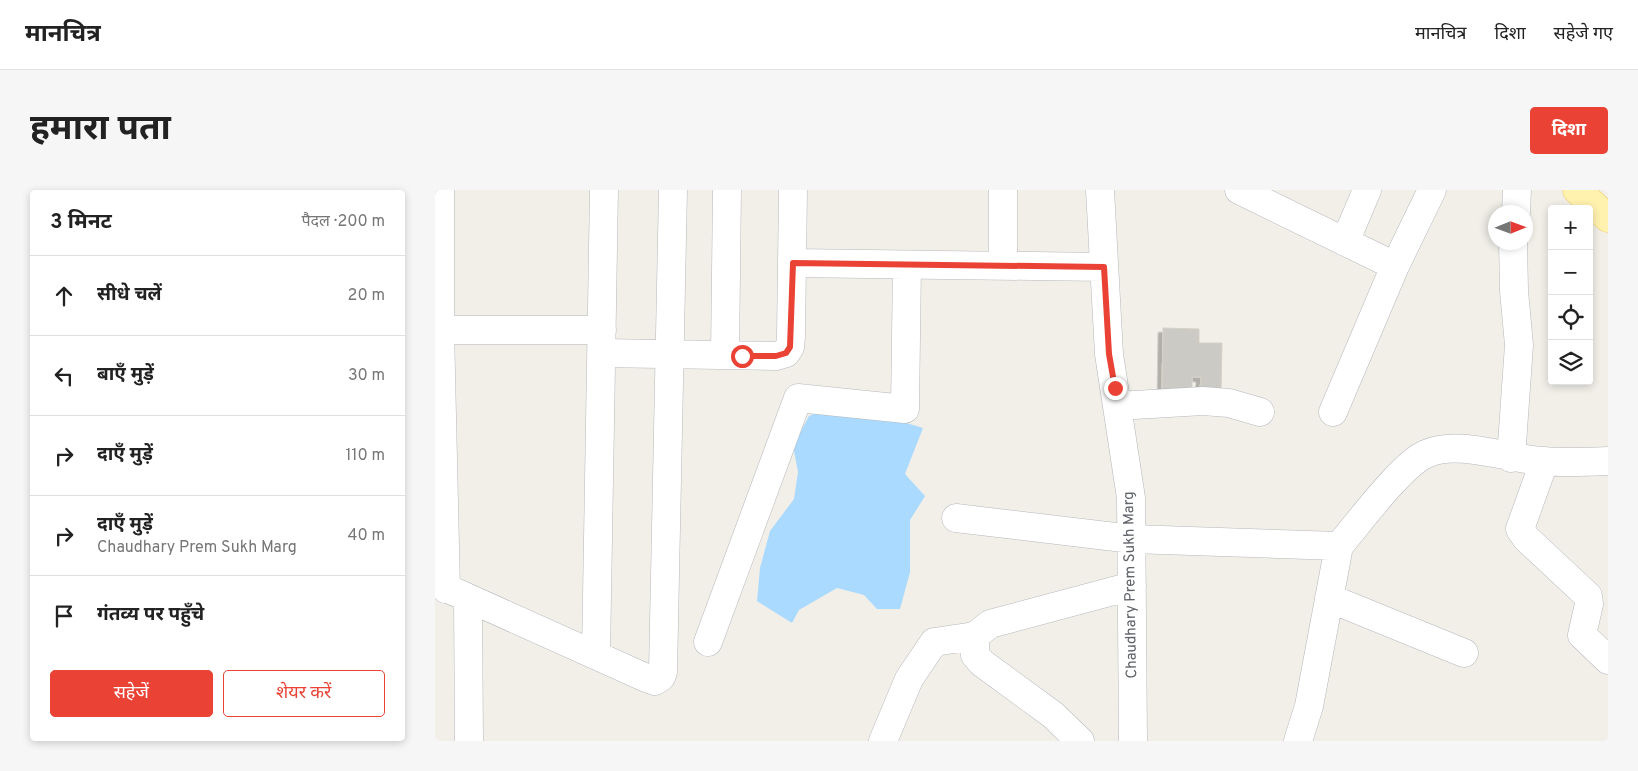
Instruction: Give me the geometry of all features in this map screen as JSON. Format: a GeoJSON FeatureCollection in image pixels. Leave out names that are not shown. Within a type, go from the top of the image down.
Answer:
{"type":"FeatureCollection","features":[{"type":"Feature","properties":{"kind":"main road"},"geometry":{"type":"LineString","coordinates":[[1577,190],[1608,218]]}},
{"type":"Feature","properties":{"kind":"street"},"geometry":{"type":"LineString","coordinates":[[440,190],[437,330],[450,590],[469,741]]}},
{"type":"Feature","properties":{"kind":"street"},"geometry":{"type":"LineString","coordinates":[[596,655],[604,190]]}},
{"type":"Feature","properties":{"kind":"street"},"geometry":{"type":"LineString","coordinates":[[450,590],[655,681],[661,677],[663,672],[673,190]]}},
{"type":"Feature","properties":{"kind":"street"},"geometry":{"type":"LineString","coordinates":[[725,355],[727,190]]}},
{"type":"Feature","properties":{"kind":"street"},"geometry":{"type":"LineString","coordinates":[[437,330],[601,341],[669,353],[776,356],[786,353],[790,347],[791,336],[793,190]]}},
{"type":"Feature","properties":{"kind":"street"},"geometry":{"type":"LineString","coordinates":[[1003,190],[1003,265]]}},
{"type":"Feature","properties":{"kind":"street","name":"Chaudhary Prem Sukh Marg"},"geometry":{"type":"LineString","coordinates":[[1100,190],[1109,354],[1131,498],[1133,741]]}},
{"type":"Feature","properties":{"kind":"street"},"geometry":{"type":"LineString","coordinates":[[1239,190],[1395,266]]}},
{"type":"Feature","properties":{"kind":"street"},"geometry":{"type":"LineString","coordinates":[[1345,242],[1367,190]]}},
{"type":"Feature","properties":{"kind":"street"},"geometry":{"type":"LineString","coordinates":[[1333,412],[1395,266],[1432,190]]}},
{"type":"Feature","properties":{"kind":"street"},"geometry":{"type":"LineString","coordinates":[[1516,205],[1517,190]]}},
{"type":"Feature","properties":{"kind":"street"},"geometry":{"type":"LineString","coordinates":[[1511,458],[1519,344],[1514,291],[1513,250]]}},
{"type":"Feature","properties":{"kind":"street"},"geometry":{"type":"LineString","coordinates":[[793,263],[907,266],[1104,267]]}},
{"type":"Feature","properties":{"kind":"street"},"geometry":{"type":"LineString","coordinates":[[708,642],[797,398],[905,409],[907,266]]}},
{"type":"Feature","properties":{"kind":"street"},"geometry":{"type":"LineString","coordinates":[[1117,406],[1203,401],[1229,403],[1260,412]]}},
{"type":"Feature","properties":{"kind":"street"},"geometry":{"type":"LineString","coordinates":[[1298,741],[1309,706],[1339,546],[1408,466],[1425,454],[1443,448],[1461,448],[1511,458],[1544,462],[1608,461]]}},
{"type":"Feature","properties":{"kind":"street"},"geometry":{"type":"LineString","coordinates":[[1544,462],[1520,529],[1526,538],[1589,596],[1582,635],[1608,660]]}},
{"type":"Feature","properties":{"kind":"street"},"geometry":{"type":"LineString","coordinates":[[956,518],[1132,539],[1339,546]]}},
{"type":"Feature","properties":{"kind":"street"},"geometry":{"type":"LineString","coordinates":[[883,741],[909,679],[934,642],[975,636],[990,624],[1132,586]]}},
{"type":"Feature","properties":{"kind":"street"},"geometry":{"type":"LineString","coordinates":[[1329,598],[1464,653]]}},
{"type":"Feature","properties":{"kind":"street"},"geometry":{"type":"LineString","coordinates":[[975,636],[975,655],[982,663],[1053,715],[1080,741]]}},
{"type":"Feature","properties":{"kind":"water"},"geometry":{"type":"Polygon","coordinates":[[[822,411],[873,413],[923,428],[905,474],[925,496],[910,520],[910,572],[900,609],[877,609],[864,595],[837,588],[799,610],[792,623],[757,601],[760,568],[770,531],[794,499],[798,472],[793,446],[809,416],[822,411]]]}},
{"type":"Feature","properties":{"kind":"building"},"geometry":{"type":"Polygon","coordinates":[[[1163,328],[1199,329],[1199,343],[1222,343],[1221,392],[1200,391],[1201,377],[1192,377],[1192,396],[1162,395],[1163,328]]]}},
{"type":"Feature","properties":{"kind":"route"},"geometry":{"type":"LineString","coordinates":[[742,356],[776,356],[786,353],[790,347],[793,263],[907,266],[1104,267],[1109,354],[1115,388]]}}]}
